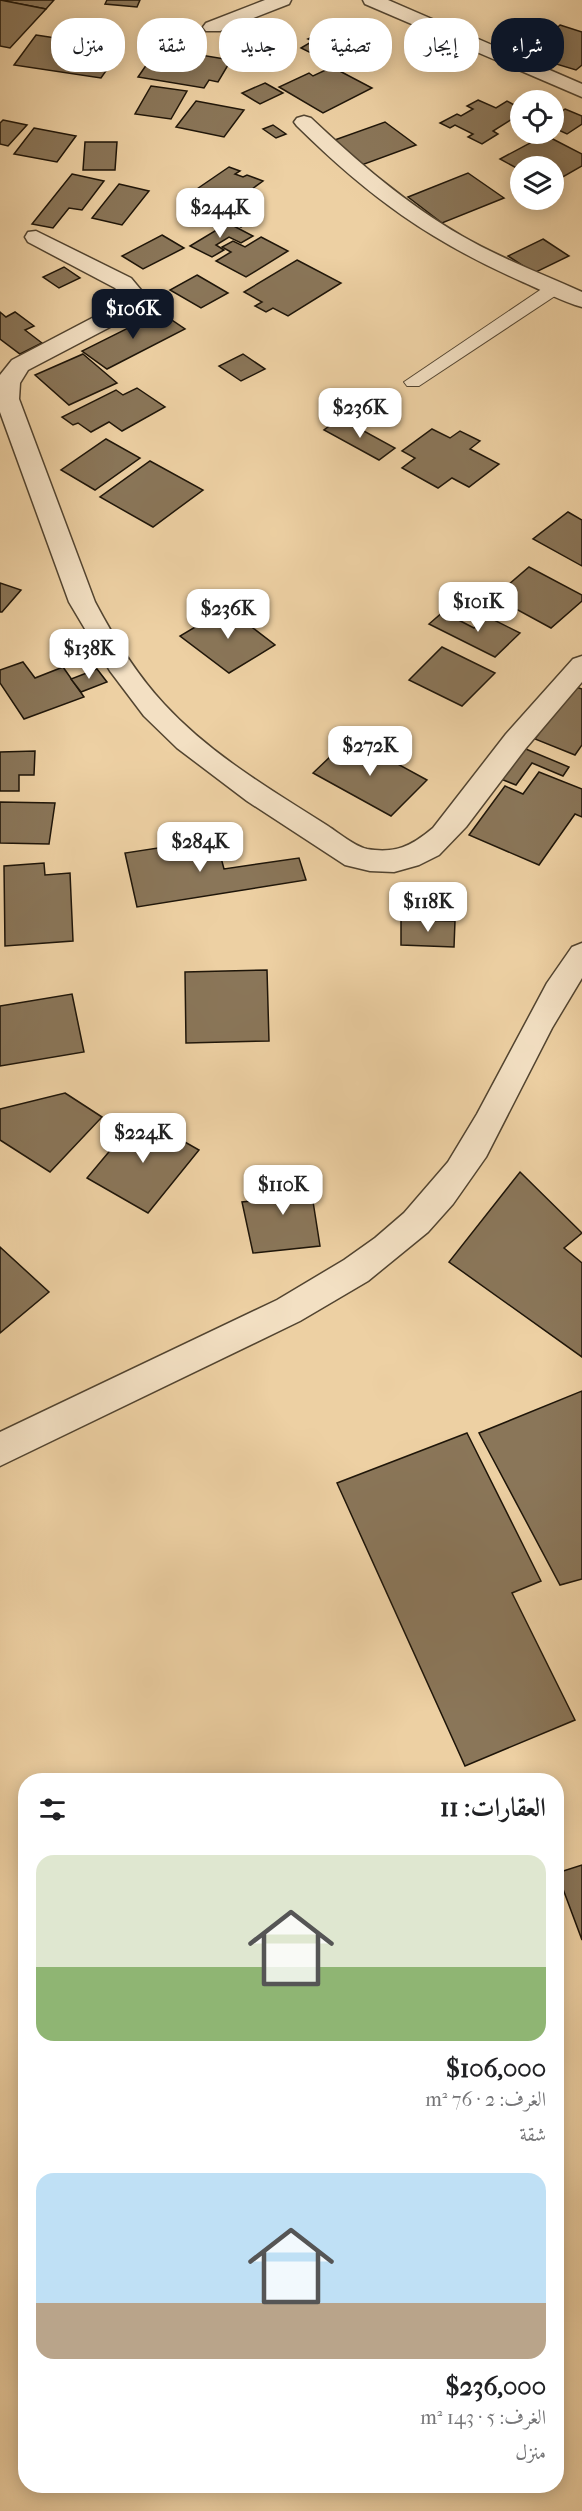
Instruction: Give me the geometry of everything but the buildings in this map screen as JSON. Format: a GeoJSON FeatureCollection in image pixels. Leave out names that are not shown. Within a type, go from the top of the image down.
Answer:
{"type":"FeatureCollection","features":[{"type":"Feature","properties":{"kind":"street"},"geometry":{"type":"LineString","coordinates":[[213,27],[282,0]]}},
{"type":"Feature","properties":{"kind":"street"},"geometry":{"type":"LineString","coordinates":[[372,0],[582,91]]}},
{"type":"Feature","properties":{"kind":"street"},"geometry":{"type":"LineString","coordinates":[[304,122],[355,170],[423,222],[468,247],[582,300]]}},
{"type":"Feature","properties":{"kind":"street"},"geometry":{"type":"LineString","coordinates":[[36,237],[123,283],[130,290],[132,300],[125,310],[20,365],[8,380],[9,405],[82,602],[94,625],[136,687],[163,720],[196,750],[235,779],[355,856],[375,862],[401,860],[419,854],[439,838],[516,741],[582,665]]}},
{"type":"Feature","properties":{"kind":"street"},"geometry":{"type":"LineString","coordinates":[[0,1450],[41,1428],[278,1317],[372,1259],[413,1226],[442,1193],[479,1139],[554,996],[582,955]]}},
{"type":"Feature","properties":{"kind":"lane"},"geometry":{"type":"LineString","coordinates":[[413,382],[555,288]]}}]}
